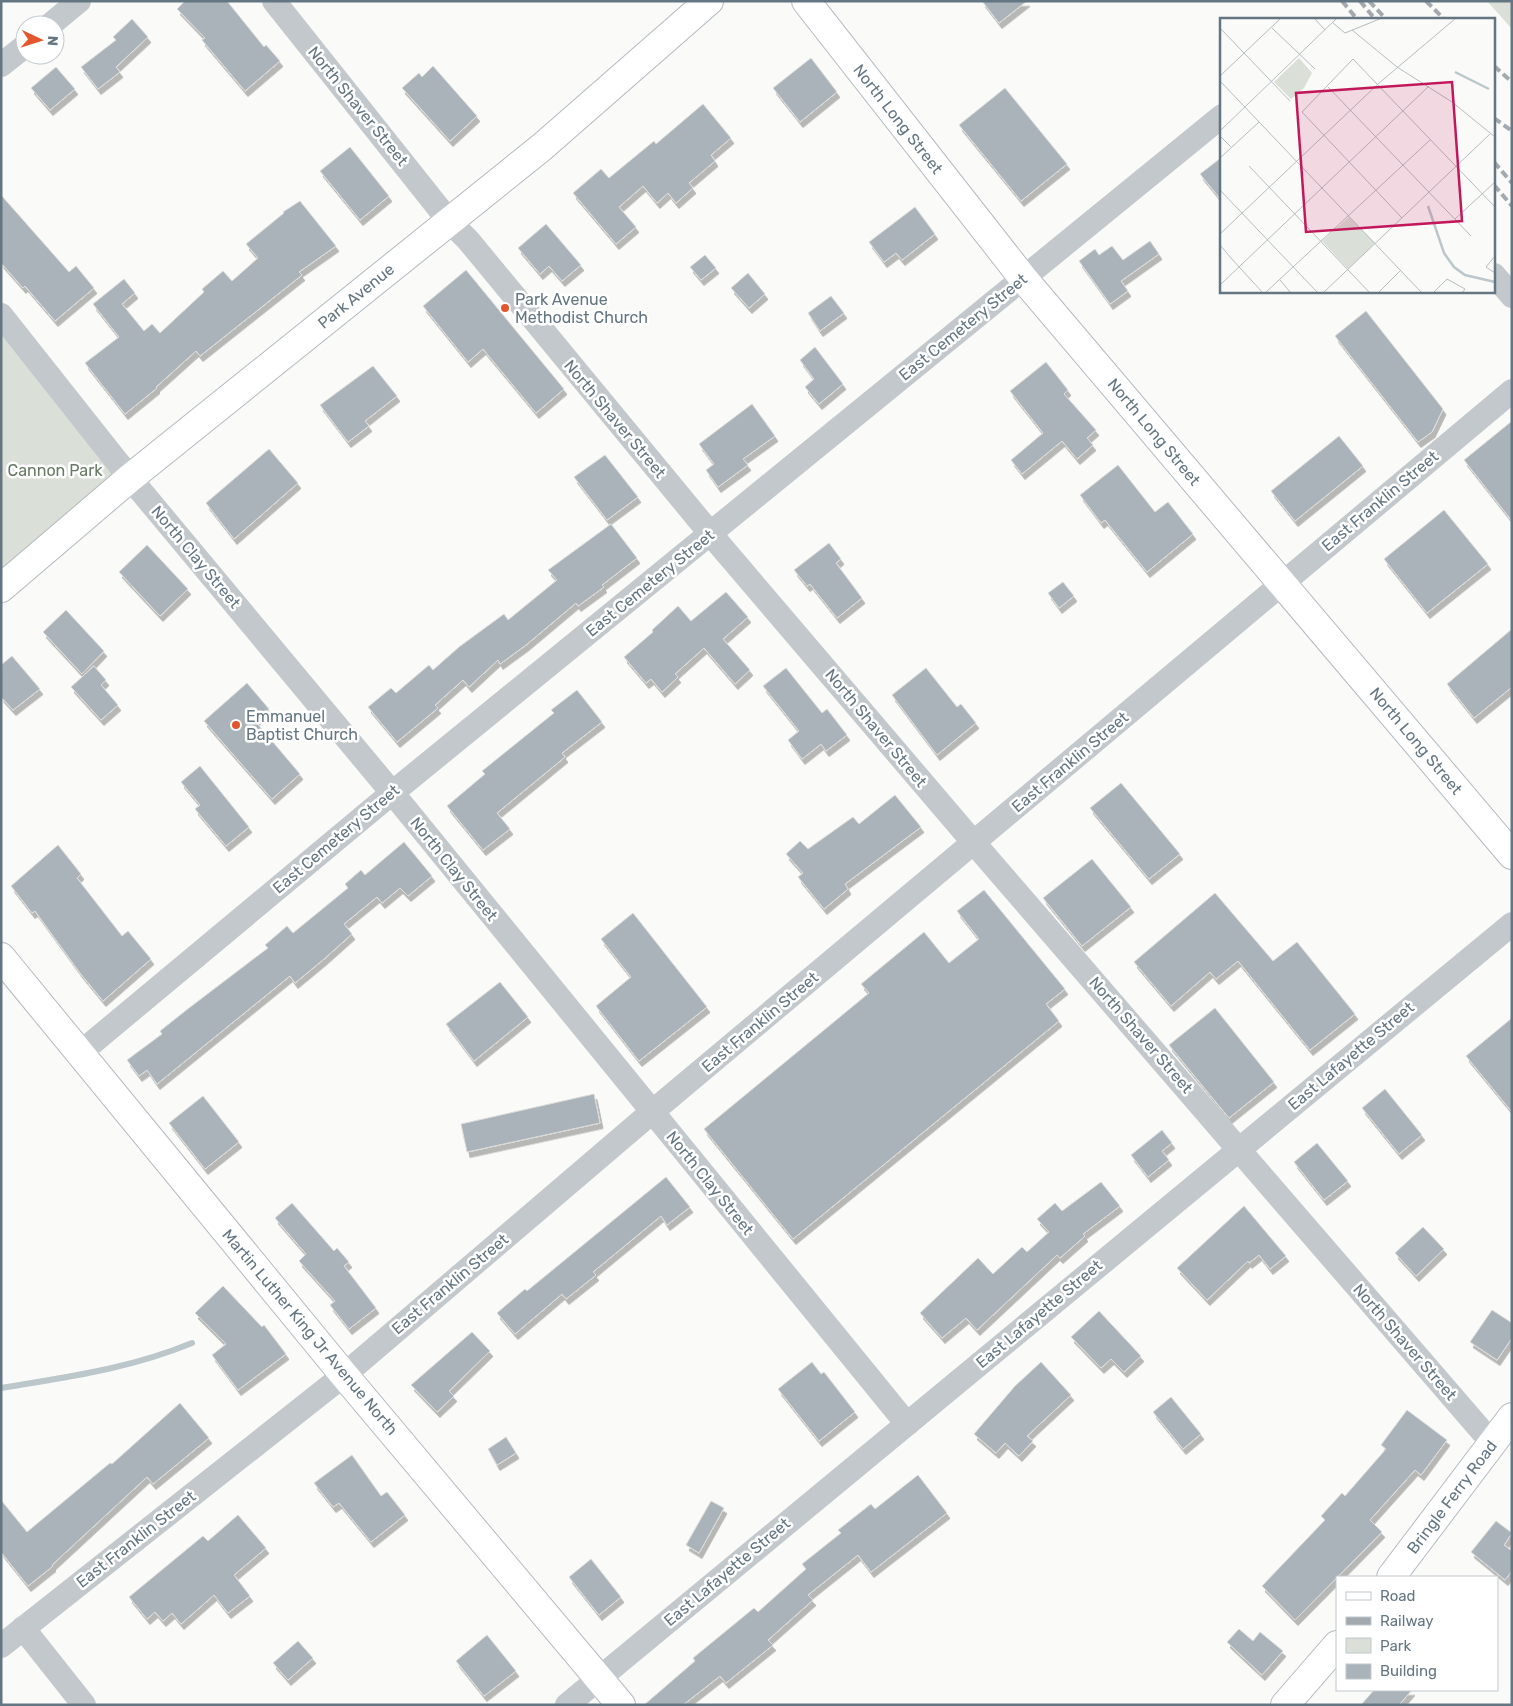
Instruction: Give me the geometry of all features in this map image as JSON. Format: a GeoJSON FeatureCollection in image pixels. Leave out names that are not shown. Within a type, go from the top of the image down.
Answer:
{"type":"FeatureCollection","features":[{"type":"Feature","properties":{"kind":"street"},"geometry":{"type":"LineString","coordinates":[[62,15],[79,1]]}},
{"type":"Feature","properties":{"kind":"street","name":"North Shaver Street"},"geometry":{"type":"LineString","coordinates":[[274,1],[449,221],[468,240],[711,534],[974,843],[1493,1444]]}},
{"type":"Feature","properties":{"kind":"street","name":"Park Avenue"},"geometry":{"type":"LineString","coordinates":[[1,588],[130,478],[542,147],[709,1]]}},
{"type":"Feature","properties":{"kind":"street","name":"North Long Street"},"geometry":{"type":"LineString","coordinates":[[806,1],[1023,278],[1512,855]]}},
{"type":"Feature","properties":{"kind":"street"},"geometry":{"type":"LineString","coordinates":[[1,65],[15,54]]}},
{"type":"Feature","properties":{"kind":"street","name":"East Cemetery Street"},"geometry":{"type":"LineString","coordinates":[[80,1053],[392,793],[1220,118]]}},
{"type":"Feature","properties":{"kind":"street"},"geometry":{"type":"LineString","coordinates":[[1496,277],[1512,296]]}},
{"type":"Feature","properties":{"kind":"street","name":"North Clay Street"},"geometry":{"type":"LineString","coordinates":[[1,315],[130,478],[392,793],[907,1424]]}},
{"type":"Feature","properties":{"kind":"street","name":"East Franklin Street"},"geometry":{"type":"LineString","coordinates":[[1,1646],[344,1375],[652,1112],[1512,391]]}},
{"type":"Feature","properties":{"kind":"street","name":"East Lafayette Street"},"geometry":{"type":"LineString","coordinates":[[567,1705],[1512,924]]}},
{"type":"Feature","properties":{"kind":"street","name":"Martin Luther King Jr Avenue North"},"geometry":{"type":"LineString","coordinates":[[1,957],[344,1375],[621,1705]]}},
{"type":"Feature","properties":{"kind":"street","name":"Bringle Ferry Road"},"geometry":{"type":"LineString","coordinates":[[1392,1576],[1512,1417]]}},
{"type":"Feature","properties":{"kind":"street"},"geometry":{"type":"LineString","coordinates":[[23,1628],[84,1705]]}},
{"type":"Feature","properties":{"kind":"street"},"geometry":{"type":"LineString","coordinates":[[1285,1705],[1336,1647]]}},
{"type":"Feature","properties":{"kind":"green space"},"geometry":{"type":"Polygon","coordinates":[[[1487,1],[1512,1],[1512,29],[1487,1]]]}},
{"type":"Feature","properties":{"kind":"green space","name":"Cannon Park"},"geometry":{"type":"Polygon","coordinates":[[[1,315],[130,478],[1,588],[1,315]]]}},
{"type":"Feature","properties":{"kind":"building"},"geometry":{"type":"Polygon","coordinates":[[[185,1],[227,1],[264,47],[266,45],[280,61],[245,91],[202,40],[205,38],[177,9],[185,1]]]}},
{"type":"Feature","properties":{"kind":"building"},"geometry":{"type":"Polygon","coordinates":[[[982,1],[1027,1],[999,23],[982,1]]]}},
{"type":"Feature","properties":{"kind":"building"},"geometry":{"type":"Polygon","coordinates":[[[132,19],[148,37],[116,67],[120,72],[98,89],[81,67],[116,40],[113,37],[132,19]]]}},
{"type":"Feature","properties":{"kind":"building"},"geometry":{"type":"Polygon","coordinates":[[[811,58],[837,92],[800,122],[773,88],[811,58]]]}},
{"type":"Feature","properties":{"kind":"building"},"geometry":{"type":"Polygon","coordinates":[[[433,66],[477,116],[450,141],[402,88],[419,73],[422,77],[433,66]]]}},
{"type":"Feature","properties":{"kind":"building"},"geometry":{"type":"Polygon","coordinates":[[[56,67],[75,89],[50,110],[31,88],[56,67]]]}},
{"type":"Feature","properties":{"kind":"building"},"geometry":{"type":"Polygon","coordinates":[[[1005,88],[1067,164],[1021,201],[959,125],[1005,88]]]}},
{"type":"Feature","properties":{"kind":"building"},"geometry":{"type":"Polygon","coordinates":[[[703,104],[731,138],[711,155],[715,161],[689,183],[693,188],[676,203],[668,193],[657,203],[643,186],[619,207],[636,227],[616,244],[573,193],[601,169],[609,178],[654,141],[656,144],[703,104]]]}},
{"type":"Feature","properties":{"kind":"building"},"geometry":{"type":"Polygon","coordinates":[[[350,147],[389,196],[360,220],[320,171],[350,147]]]}},
{"type":"Feature","properties":{"kind":"building"},"geometry":{"type":"Polygon","coordinates":[[[1220,159],[1220,199],[1200,174],[1220,159]]]}},
{"type":"Feature","properties":{"kind":"building"},"geometry":{"type":"Polygon","coordinates":[[[1,195],[69,272],[76,266],[94,288],[55,321],[25,286],[23,288],[1,263],[1,195]]]}},
{"type":"Feature","properties":{"kind":"building"},"geometry":{"type":"Polygon","coordinates":[[[300,201],[336,246],[299,272],[302,275],[200,356],[196,351],[157,388],[125,414],[85,363],[119,337],[93,304],[124,279],[135,293],[122,304],[144,331],[152,324],[160,333],[204,292],[202,289],[223,271],[232,281],[258,258],[246,244],[283,212],[300,201]]]}},
{"type":"Feature","properties":{"kind":"building"},"geometry":{"type":"Polygon","coordinates":[[[915,207],[935,234],[902,260],[896,253],[884,262],[869,242],[915,207]]]}},
{"type":"Feature","properties":{"kind":"building"},"geometry":{"type":"Polygon","coordinates":[[[546,224],[581,265],[562,281],[549,266],[540,274],[518,248],[546,224]]]}},
{"type":"Feature","properties":{"kind":"building"},"geometry":{"type":"Polygon","coordinates":[[[1150,241],[1159,254],[1121,281],[1128,291],[1110,304],[1079,261],[1095,249],[1099,255],[1112,246],[1123,260],[1150,241]]]}},
{"type":"Feature","properties":{"kind":"building"},"geometry":{"type":"Polygon","coordinates":[[[705,255],[716,268],[701,280],[690,267],[705,255]]]}},
{"type":"Feature","properties":{"kind":"building"},"geometry":{"type":"Polygon","coordinates":[[[466,270],[564,389],[536,413],[483,349],[468,362],[423,306],[466,270]]]}},
{"type":"Feature","properties":{"kind":"building"},"geometry":{"type":"Polygon","coordinates":[[[748,273],[765,294],[749,308],[731,288],[748,273]]]}},
{"type":"Feature","properties":{"kind":"building"},"geometry":{"type":"Polygon","coordinates":[[[831,296],[844,313],[820,331],[808,313],[831,296]]]}},
{"type":"Feature","properties":{"kind":"building"},"geometry":{"type":"Polygon","coordinates":[[[1366,311],[1443,409],[1432,432],[1418,442],[1335,336],[1366,311]]]}},
{"type":"Feature","properties":{"kind":"building"},"geometry":{"type":"Polygon","coordinates":[[[815,347],[843,384],[819,404],[805,387],[814,379],[800,360],[815,347]]]}},
{"type":"Feature","properties":{"kind":"building"},"geometry":{"type":"Polygon","coordinates":[[[1046,362],[1068,390],[1064,394],[1096,430],[1087,438],[1093,445],[1077,459],[1062,441],[1022,474],[1011,460],[1043,433],[1010,391],[1046,362]]]}},
{"type":"Feature","properties":{"kind":"building"},"geometry":{"type":"Polygon","coordinates":[[[373,366],[397,396],[365,421],[369,426],[348,442],[320,405],[373,366]]]}},
{"type":"Feature","properties":{"kind":"building"},"geometry":{"type":"Polygon","coordinates":[[[752,404],[775,436],[743,459],[748,465],[718,487],[706,470],[714,464],[699,444],[752,404]]]}},
{"type":"Feature","properties":{"kind":"building"},"geometry":{"type":"Polygon","coordinates":[[[1512,421],[1512,521],[1464,460],[1512,421]]]}},
{"type":"Feature","properties":{"kind":"building"},"geometry":{"type":"Polygon","coordinates":[[[1339,436],[1363,466],[1295,521],[1271,491],[1339,436]]]}},
{"type":"Feature","properties":{"kind":"building"},"geometry":{"type":"Polygon","coordinates":[[[269,449],[298,483],[234,539],[206,503],[269,449]]]}},
{"type":"Feature","properties":{"kind":"building"},"geometry":{"type":"Polygon","coordinates":[[[605,455],[638,497],[607,520],[574,477],[605,455]]]}},
{"type":"Feature","properties":{"kind":"building"},"geometry":{"type":"Polygon","coordinates":[[[1118,465],[1155,512],[1168,502],[1193,534],[1147,572],[1105,520],[1101,523],[1080,495],[1118,465]]]}},
{"type":"Feature","properties":{"kind":"building"},"geometry":{"type":"Polygon","coordinates":[[[1444,510],[1488,564],[1427,613],[1384,559],[1444,510]]]}},
{"type":"Feature","properties":{"kind":"building"},"geometry":{"type":"Polygon","coordinates":[[[611,524],[637,558],[602,585],[604,587],[578,606],[576,603],[500,664],[498,660],[469,687],[463,680],[435,705],[438,708],[397,742],[368,707],[391,688],[396,693],[429,665],[433,670],[459,647],[504,614],[508,620],[557,580],[548,570],[611,524]]]}},
{"type":"Feature","properties":{"kind":"building"},"geometry":{"type":"Polygon","coordinates":[[[829,543],[841,559],[836,563],[862,598],[837,618],[810,584],[807,586],[794,570],[829,543]]]}},
{"type":"Feature","properties":{"kind":"building"},"geometry":{"type":"Polygon","coordinates":[[[147,545],[188,589],[160,616],[119,572],[147,545]]]}},
{"type":"Feature","properties":{"kind":"building"},"geometry":{"type":"Polygon","coordinates":[[[1063,582],[1074,596],[1059,608],[1048,593],[1063,582]]]}},
{"type":"Feature","properties":{"kind":"building"},"geometry":{"type":"Polygon","coordinates":[[[726,592],[748,617],[723,639],[750,670],[735,684],[704,648],[675,674],[678,677],[662,692],[651,679],[646,683],[624,657],[653,632],[652,630],[678,606],[691,621],[726,592]]]}},
{"type":"Feature","properties":{"kind":"building"},"geometry":{"type":"Polygon","coordinates":[[[66,610],[104,651],[82,674],[43,632],[66,610]]]}},
{"type":"Feature","properties":{"kind":"building"},"geometry":{"type":"Polygon","coordinates":[[[1512,629],[1512,687],[1474,718],[1447,684],[1512,629]]]}},
{"type":"Feature","properties":{"kind":"building"},"geometry":{"type":"Polygon","coordinates":[[[12,656],[40,689],[13,710],[1,697],[1,665],[12,656]]]}},
{"type":"Feature","properties":{"kind":"building"},"geometry":{"type":"Polygon","coordinates":[[[94,666],[106,680],[101,685],[118,705],[101,720],[71,687],[94,666]]]}},
{"type":"Feature","properties":{"kind":"building"},"geometry":{"type":"Polygon","coordinates":[[[786,668],[822,713],[827,709],[847,735],[826,751],[821,744],[802,759],[788,740],[799,731],[763,686],[786,668]]]}},
{"type":"Feature","properties":{"kind":"building"},"geometry":{"type":"Polygon","coordinates":[[[926,668],[957,707],[961,704],[976,723],[937,755],[892,695],[926,668]]]}},
{"type":"Feature","properties":{"kind":"building"},"geometry":{"type":"Polygon","coordinates":[[[247,683],[269,709],[255,721],[300,774],[272,799],[204,721],[247,683]]]}},
{"type":"Feature","properties":{"kind":"building"},"geometry":{"type":"Polygon","coordinates":[[[577,690],[602,722],[562,753],[565,757],[497,813],[510,829],[483,850],[447,806],[485,774],[482,771],[554,713],[551,710],[577,690]]]}},
{"type":"Feature","properties":{"kind":"building"},"geometry":{"type":"Polygon","coordinates":[[[200,766],[249,827],[226,846],[195,809],[200,805],[181,782],[200,766]]]}},
{"type":"Feature","properties":{"kind":"building"},"geometry":{"type":"Polygon","coordinates":[[[1121,783],[1180,854],[1149,879],[1090,808],[1121,783]]]}},
{"type":"Feature","properties":{"kind":"building"},"geometry":{"type":"Polygon","coordinates":[[[895,795],[921,827],[845,884],[848,889],[824,909],[798,877],[803,873],[786,854],[800,841],[808,849],[853,817],[859,824],[895,795]]]}},
{"type":"Feature","properties":{"kind":"building"},"geometry":{"type":"Polygon","coordinates":[[[404,842],[432,876],[408,896],[400,888],[382,903],[377,897],[344,924],[352,934],[324,959],[295,983],[290,976],[157,1084],[147,1070],[139,1076],[127,1060],[162,1034],[160,1031],[268,948],[265,945],[287,926],[293,933],[348,888],[345,884],[361,870],[365,875],[404,842]]]}},
{"type":"Feature","properties":{"kind":"building"},"geometry":{"type":"Polygon","coordinates":[[[58,845],[81,874],[77,878],[122,936],[128,931],[151,959],[103,1001],[35,911],[32,913],[11,886],[58,845]]]}},
{"type":"Feature","properties":{"kind":"building"},"geometry":{"type":"Polygon","coordinates":[[[1092,859],[1131,907],[1082,946],[1043,898],[1092,859]]]}},
{"type":"Feature","properties":{"kind":"building"},"geometry":{"type":"Polygon","coordinates":[[[984,890],[1065,989],[1046,1004],[1059,1021],[793,1239],[704,1129],[869,993],[861,984],[924,932],[949,963],[979,939],[957,911],[984,890]]]}},
{"type":"Feature","properties":{"kind":"building"},"geometry":{"type":"Polygon","coordinates":[[[1215,893],[1273,961],[1297,942],[1355,1014],[1310,1050],[1238,961],[1216,979],[1210,972],[1171,1006],[1134,962],[1215,893]]]}},
{"type":"Feature","properties":{"kind":"building"},"geometry":{"type":"Polygon","coordinates":[[[633,913],[707,1007],[639,1061],[596,1006],[631,977],[601,939],[633,913]]]}},
{"type":"Feature","properties":{"kind":"building"},"geometry":{"type":"Polygon","coordinates":[[[500,982],[528,1017],[474,1061],[446,1024],[500,982]]]}},
{"type":"Feature","properties":{"kind":"building"},"geometry":{"type":"Polygon","coordinates":[[[1215,1008],[1274,1082],[1229,1118],[1169,1045],[1215,1008]]]}},
{"type":"Feature","properties":{"kind":"building"},"geometry":{"type":"Polygon","coordinates":[[[1512,1018],[1512,1112],[1466,1056],[1512,1018]]]}},
{"type":"Feature","properties":{"kind":"building"},"geometry":{"type":"Polygon","coordinates":[[[1385,1089],[1422,1135],[1399,1154],[1362,1108],[1385,1089]]]}},
{"type":"Feature","properties":{"kind":"building"},"geometry":{"type":"Polygon","coordinates":[[[594,1094],[600,1123],[467,1152],[461,1124],[594,1094]]]}},
{"type":"Feature","properties":{"kind":"building"},"geometry":{"type":"Polygon","coordinates":[[[203,1096],[239,1142],[205,1169],[169,1123],[203,1096]]]}},
{"type":"Feature","properties":{"kind":"building"},"geometry":{"type":"Polygon","coordinates":[[[1162,1130],[1172,1143],[1162,1151],[1169,1160],[1148,1177],[1131,1155],[1162,1130]]]}},
{"type":"Feature","properties":{"kind":"building"},"geometry":{"type":"Polygon","coordinates":[[[1317,1143],[1348,1181],[1324,1200],[1294,1162],[1317,1143]]]}},
{"type":"Feature","properties":{"kind":"building"},"geometry":{"type":"Polygon","coordinates":[[[666,1177],[690,1207],[667,1225],[661,1216],[593,1272],[596,1275],[566,1299],[562,1294],[515,1334],[497,1313],[525,1289],[527,1291],[666,1177]]]}},
{"type":"Feature","properties":{"kind":"building"},"geometry":{"type":"Polygon","coordinates":[[[1101,1182],[1120,1206],[1083,1234],[1085,1236],[1060,1258],[1057,1255],[977,1330],[966,1318],[942,1338],[920,1313],[978,1258],[993,1274],[1022,1247],[1027,1252],[1049,1232],[1037,1219],[1055,1203],[1062,1211],[1101,1182]]]}},
{"type":"Feature","properties":{"kind":"building"},"geometry":{"type":"Polygon","coordinates":[[[292,1203],[334,1251],[337,1248],[349,1262],[344,1266],[376,1308],[349,1329],[330,1305],[335,1301],[299,1261],[306,1254],[275,1218],[292,1203]]]}},
{"type":"Feature","properties":{"kind":"building"},"geometry":{"type":"Polygon","coordinates":[[[1244,1206],[1286,1256],[1270,1269],[1259,1255],[1249,1263],[1248,1261],[1207,1300],[1177,1268],[1244,1206]]]}},
{"type":"Feature","properties":{"kind":"building"},"geometry":{"type":"Polygon","coordinates":[[[1423,1227],[1444,1249],[1416,1276],[1395,1253],[1423,1227]]]}},
{"type":"Feature","properties":{"kind":"building"},"geometry":{"type":"Polygon","coordinates":[[[223,1286],[262,1327],[264,1325],[286,1354],[238,1390],[212,1355],[226,1344],[195,1313],[223,1286]]]}},
{"type":"Feature","properties":{"kind":"building"},"geometry":{"type":"Polygon","coordinates":[[[1492,1310],[1512,1323],[1512,1338],[1497,1360],[1470,1342],[1492,1310]]]}},
{"type":"Feature","properties":{"kind":"building"},"geometry":{"type":"Polygon","coordinates":[[[1099,1311],[1141,1356],[1124,1372],[1111,1359],[1101,1368],[1071,1337],[1099,1311]]]}},
{"type":"Feature","properties":{"kind":"building"},"geometry":{"type":"Polygon","coordinates":[[[472,1332],[490,1351],[449,1391],[454,1396],[437,1412],[411,1385],[472,1332]]]}},
{"type":"Feature","properties":{"kind":"building"},"geometry":{"type":"Polygon","coordinates":[[[812,1362],[821,1374],[824,1372],[855,1412],[819,1441],[778,1389],[812,1362]]]}},
{"type":"Feature","properties":{"kind":"building"},"geometry":{"type":"Polygon","coordinates":[[[1041,1362],[1071,1395],[1027,1436],[1033,1441],[1019,1456],[1005,1443],[996,1453],[974,1434],[1015,1386],[1041,1362]]]}},
{"type":"Feature","properties":{"kind":"building"},"geometry":{"type":"Polygon","coordinates":[[[1171,1397],[1201,1434],[1183,1449],[1153,1412],[1171,1397]]]}},
{"type":"Feature","properties":{"kind":"building"},"geometry":{"type":"Polygon","coordinates":[[[180,1403],[209,1438],[153,1484],[147,1477],[53,1566],[28,1586],[1,1552],[1,1500],[27,1532],[110,1463],[112,1464],[180,1403]]]}},
{"type":"Feature","properties":{"kind":"building"},"geometry":{"type":"Polygon","coordinates":[[[1407,1410],[1447,1440],[1421,1475],[1415,1470],[1370,1520],[1382,1532],[1338,1576],[1336,1576],[1336,1579],[1295,1620],[1262,1586],[1325,1520],[1321,1516],[1342,1493],[1345,1496],[1386,1449],[1381,1445],[1407,1410]]]}},
{"type":"Feature","properties":{"kind":"building"},"geometry":{"type":"Polygon","coordinates":[[[506,1437],[516,1453],[497,1465],[488,1449],[506,1437]]]}},
{"type":"Feature","properties":{"kind":"building"},"geometry":{"type":"Polygon","coordinates":[[[352,1455],[381,1496],[387,1492],[405,1515],[371,1542],[339,1503],[333,1507],[314,1483],[352,1455]]]}},
{"type":"Feature","properties":{"kind":"building"},"geometry":{"type":"Polygon","coordinates":[[[918,1475],[947,1513],[871,1572],[858,1555],[808,1595],[813,1600],[768,1640],[773,1645],[726,1683],[720,1676],[683,1705],[644,1705],[695,1661],[693,1658],[754,1608],[758,1612],[806,1569],[802,1564],[841,1533],[838,1530],[871,1504],[875,1509],[918,1475]]]}},
{"type":"Feature","properties":{"kind":"building"},"geometry":{"type":"Polygon","coordinates":[[[711,1501],[724,1508],[699,1553],[686,1545],[711,1501]]]}},
{"type":"Feature","properties":{"kind":"building"},"geometry":{"type":"Polygon","coordinates":[[[238,1515],[266,1548],[234,1575],[250,1596],[228,1613],[214,1595],[181,1624],[172,1613],[163,1621],[155,1612],[147,1619],[129,1597],[203,1536],[208,1541],[238,1515]]]}},
{"type":"Feature","properties":{"kind":"building"},"geometry":{"type":"Polygon","coordinates":[[[1496,1521],[1512,1533],[1504,1545],[1512,1551],[1512,1571],[1505,1580],[1471,1552],[1496,1521]]]}},
{"type":"Feature","properties":{"kind":"building"},"geometry":{"type":"Polygon","coordinates":[[[591,1559],[621,1597],[599,1615],[569,1577],[591,1559]]]}},
{"type":"Feature","properties":{"kind":"building"},"geometry":{"type":"Polygon","coordinates":[[[1239,1629],[1253,1641],[1260,1632],[1283,1651],[1262,1675],[1227,1642],[1239,1629]]]}},
{"type":"Feature","properties":{"kind":"building"},"geometry":{"type":"Polygon","coordinates":[[[487,1635],[516,1671],[484,1696],[456,1661],[487,1635]]]}},
{"type":"Feature","properties":{"kind":"building"},"geometry":{"type":"Polygon","coordinates":[[[298,1641],[313,1658],[288,1680],[273,1663],[298,1641]]]}},
{"type":"Feature","properties":{"kind":"building"},"geometry":{"type":"Polygon","coordinates":[[[1373,1691],[1411,1691],[1399,1705],[1361,1705],[1373,1691]]]}},
{"type":"Feature","properties":{"kind":"waterway"},"geometry":{"type":"LineString","coordinates":[[1,1388],[121,1366],[192,1343]]}},
{"type":"Feature","properties":{"kind":"railway"},"geometry":{"type":"LineString","coordinates":[[1342,1],[1356,18]]}},
{"type":"Feature","properties":{"kind":"railway"},"geometry":{"type":"LineString","coordinates":[[1360,1],[1374,18]]}},
{"type":"Feature","properties":{"kind":"railway"},"geometry":{"type":"LineString","coordinates":[[1369,1],[1385,18]]}},
{"type":"Feature","properties":{"kind":"railway"},"geometry":{"type":"LineString","coordinates":[[1426,1],[1443,18]]}},
{"type":"Feature","properties":{"kind":"railway"},"geometry":{"type":"LineString","coordinates":[[1496,68],[1512,82]]}},
{"type":"Feature","properties":{"kind":"railway"},"geometry":{"type":"LineString","coordinates":[[1496,119],[1512,131]]}},
{"type":"Feature","properties":{"kind":"railway"},"geometry":{"type":"LineString","coordinates":[[1496,164],[1512,183]]}},
{"type":"Feature","properties":{"kind":"railway"},"geometry":{"type":"LineString","coordinates":[[1496,187],[1512,206]]}},
{"type":"Feature","properties":{"kind":"place","name":"Park Avenue Methodist Church"},"geometry":{"type":"Point","coordinates":[505,308]}},
{"type":"Feature","properties":{"kind":"place","name":"Emmanuel Baptist Church"},"geometry":{"type":"Point","coordinates":[236,725]}}]}
